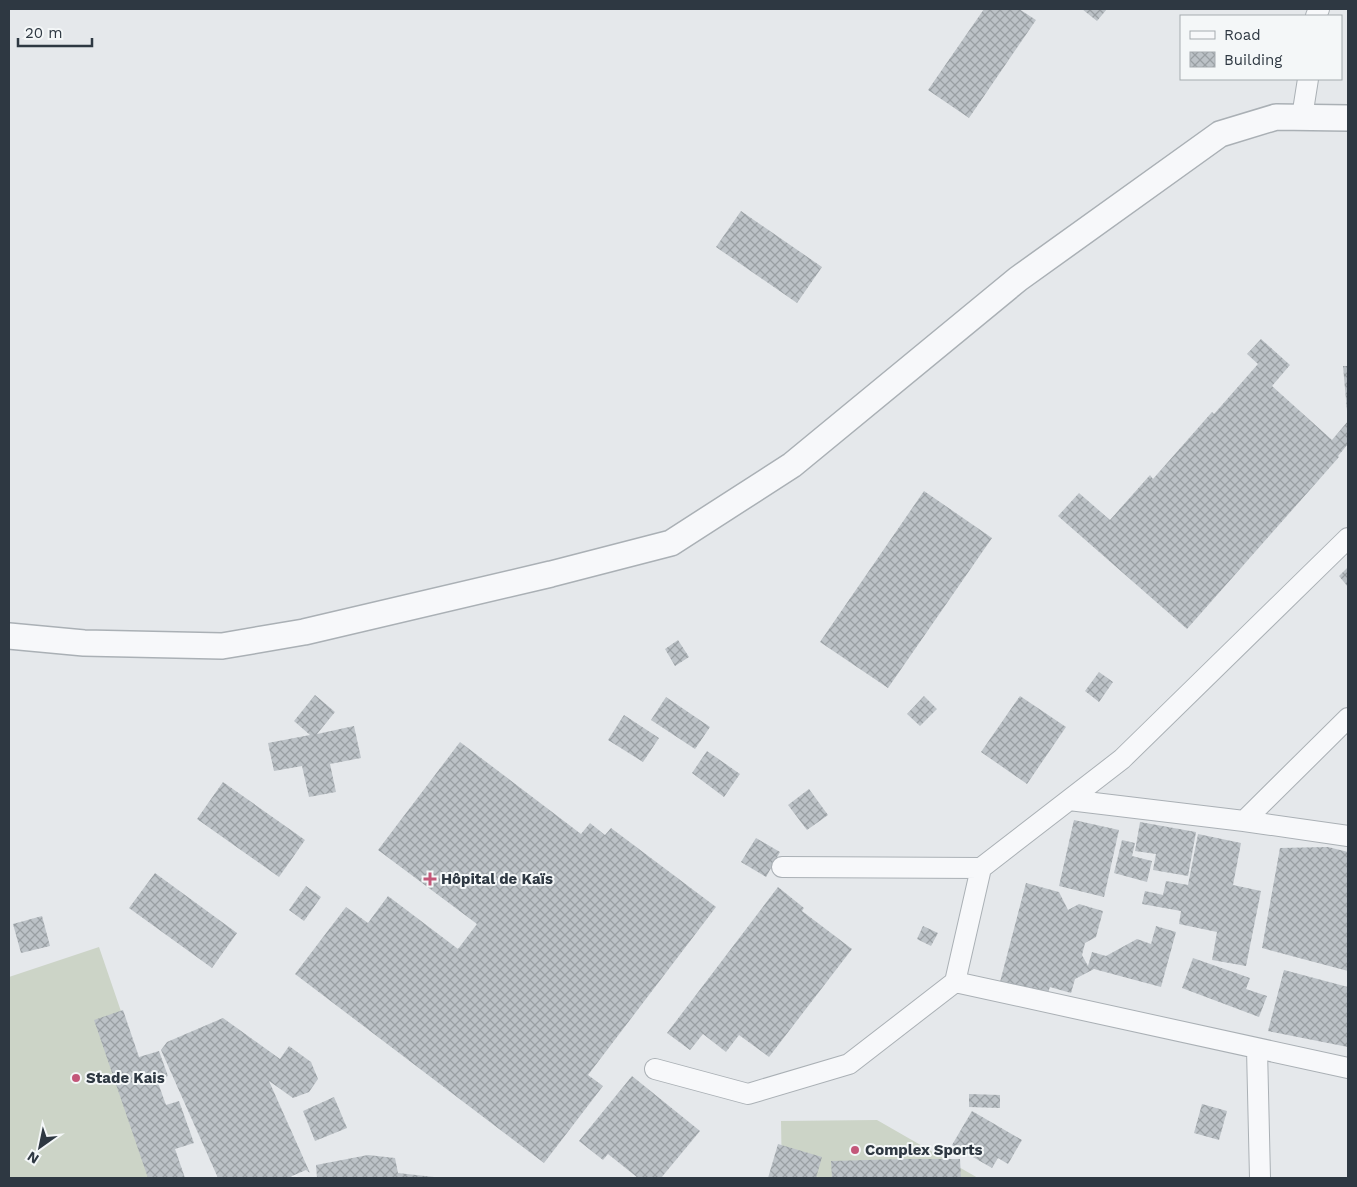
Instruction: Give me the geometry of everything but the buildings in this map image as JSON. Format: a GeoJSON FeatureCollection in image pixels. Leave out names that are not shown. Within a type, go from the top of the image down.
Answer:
{"type":"FeatureCollection","features":[{"type":"Feature","properties":{"kind":"street"},"geometry":{"type":"LineString","coordinates":[[1302,117],[1308,80]]}},
{"type":"Feature","properties":{"kind":"street"},"geometry":{"type":"LineString","coordinates":[[9,636],[84,643],[222,646],[304,632],[551,574],[671,542],[792,465],[1018,280],[1220,134],[1276,117],[1348,118]]}},
{"type":"Feature","properties":{"kind":"street"},"geometry":{"type":"LineString","coordinates":[[782,867],[981,868],[1122,759],[1348,538]]}},
{"type":"Feature","properties":{"kind":"street"},"geometry":{"type":"LineString","coordinates":[[1244,821],[1348,718]]}},
{"type":"Feature","properties":{"kind":"street"},"geometry":{"type":"LineString","coordinates":[[1069,800],[1244,821],[1348,836]]}},
{"type":"Feature","properties":{"kind":"street"},"geometry":{"type":"LineString","coordinates":[[655,1069],[748,1094],[849,1064],[955,982],[981,868]]}},
{"type":"Feature","properties":{"kind":"street"},"geometry":{"type":"LineString","coordinates":[[955,982],[1348,1068]]}},
{"type":"Feature","properties":{"kind":"street"},"geometry":{"type":"LineString","coordinates":[[1257,1049],[1260,1178]]}},
{"type":"Feature","properties":{"kind":"shaded area","name":"Stade Kais"},"geometry":{"type":"Polygon","coordinates":[[[99,947],[178,1178],[9,1178],[9,977],[99,947]]]}},
{"type":"Feature","properties":{"kind":"shaded area","name":"Complex Sports"},"geometry":{"type":"Polygon","coordinates":[[[877,1120],[978,1178],[782,1178],[781,1121],[877,1120]]]}},
{"type":"Feature","properties":{"kind":"place","name":"Hôpital de Kaïs"},"geometry":{"type":"Point","coordinates":[430,879]}},
{"type":"Feature","properties":{"kind":"place","name":"Stade Kais"},"geometry":{"type":"Point","coordinates":[76,1078]}},
{"type":"Feature","properties":{"kind":"place","name":"Complex Sports"},"geometry":{"type":"Point","coordinates":[855,1150]}}]}
